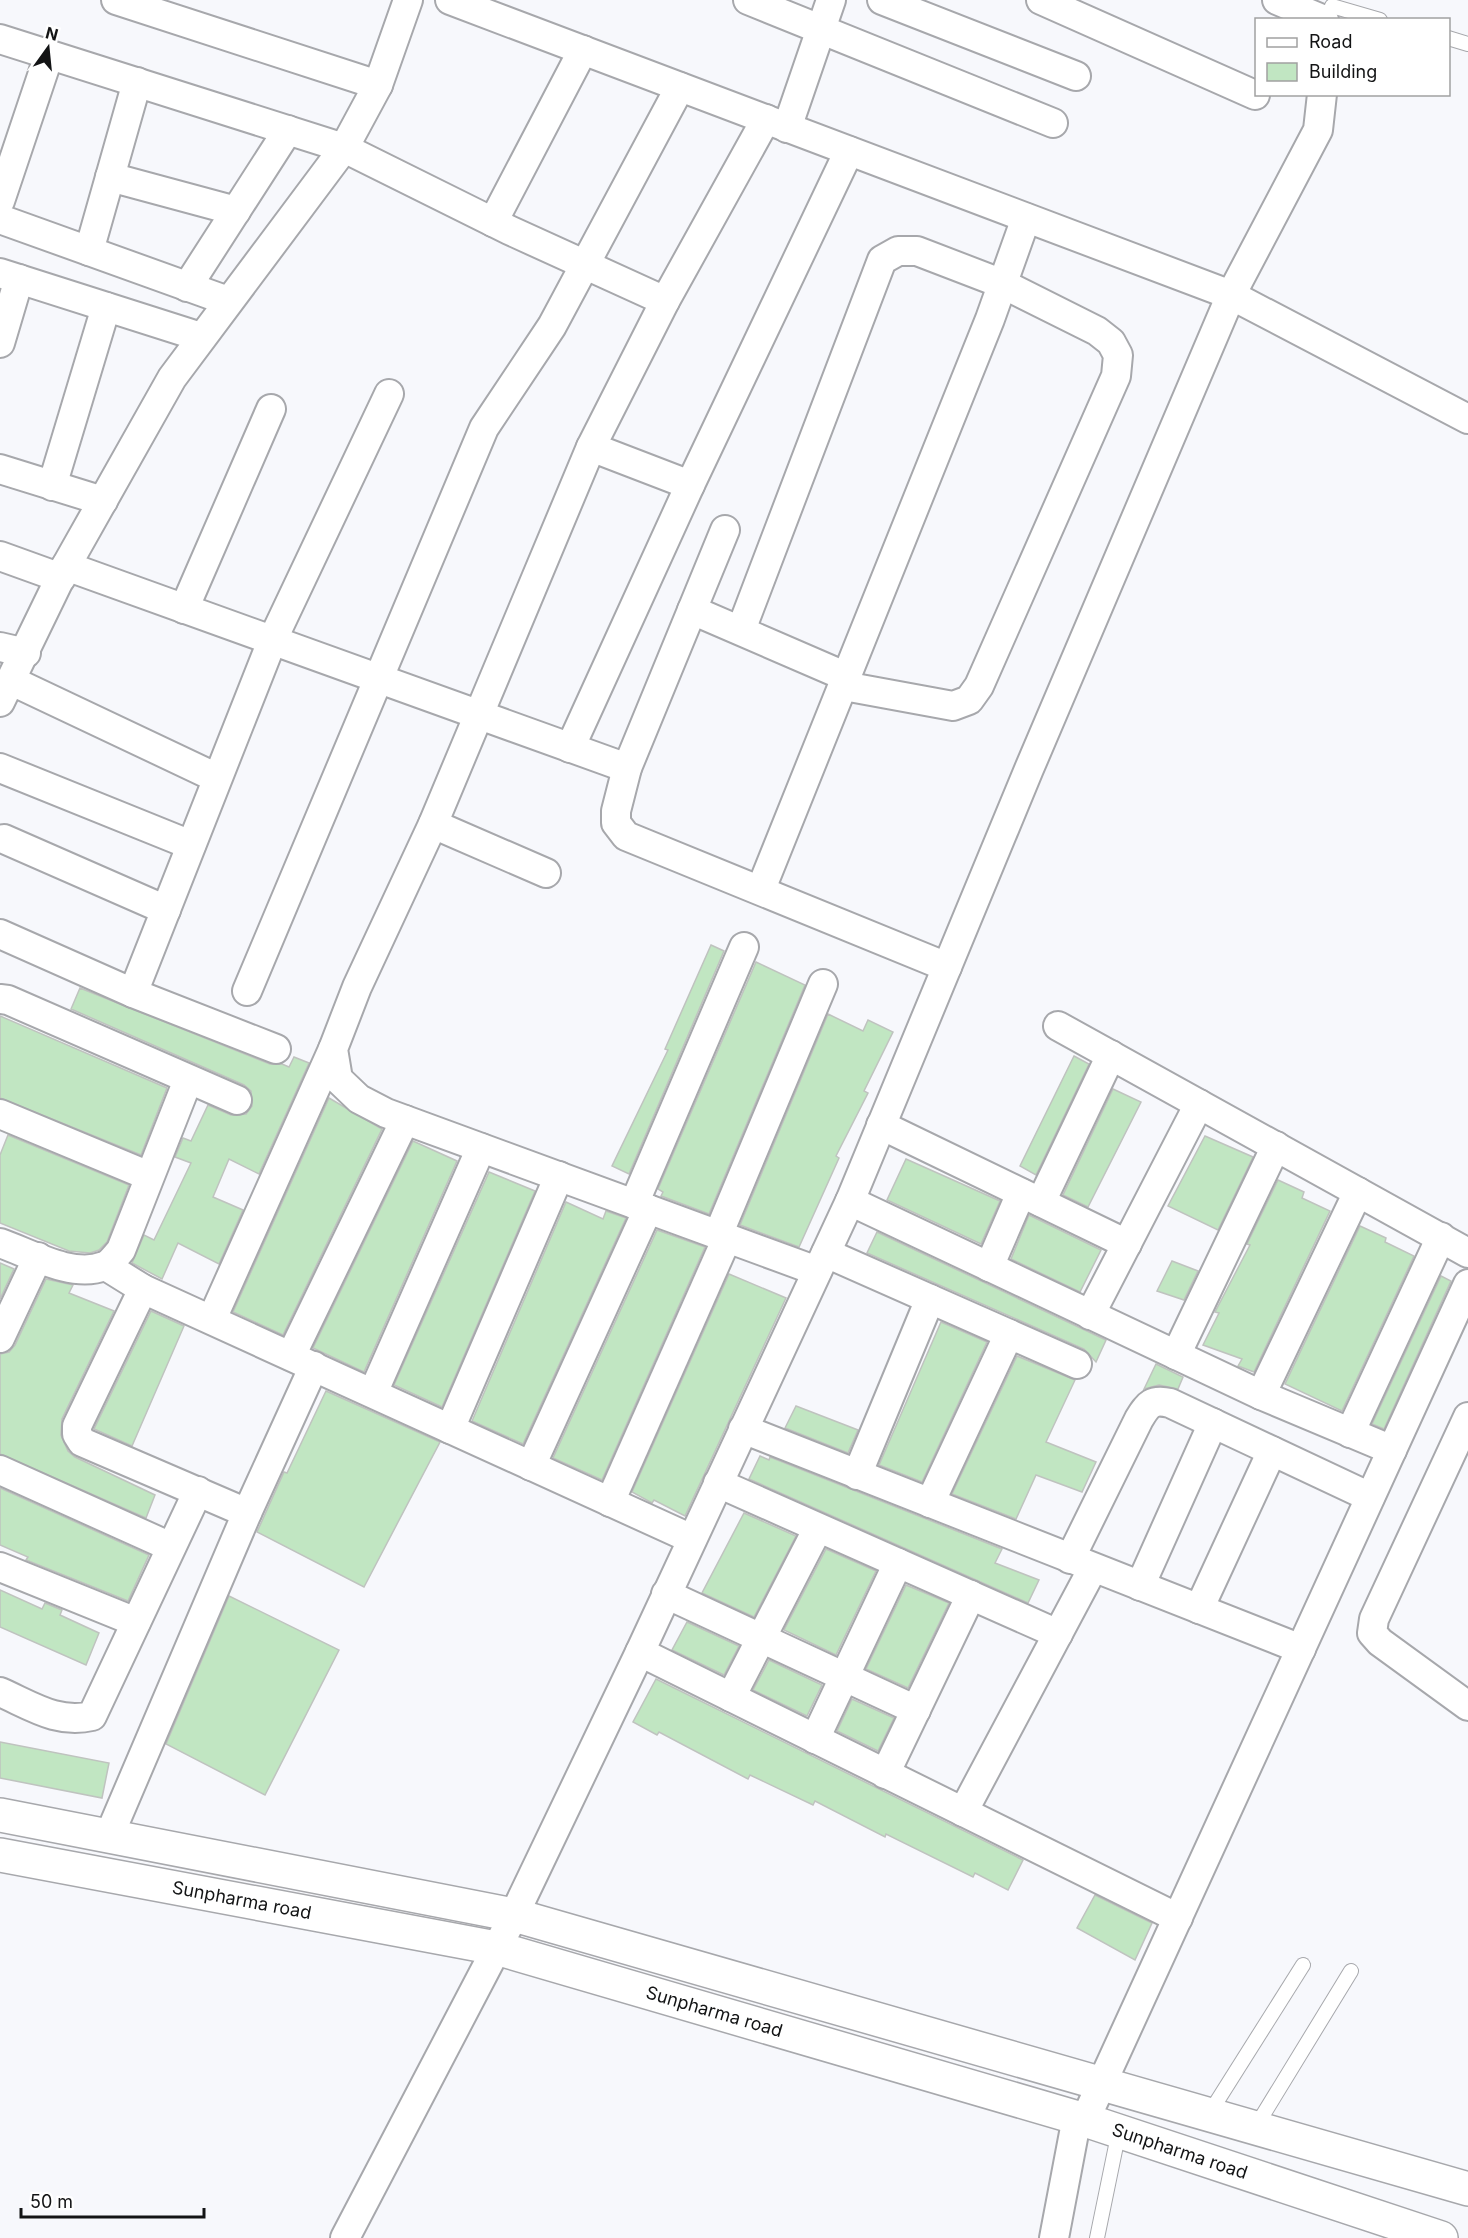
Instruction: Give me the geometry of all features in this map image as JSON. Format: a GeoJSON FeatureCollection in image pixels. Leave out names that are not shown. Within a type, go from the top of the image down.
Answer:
{"type":"FeatureCollection","features":[{"type":"Feature","properties":{"kind":"street"},"geometry":{"type":"LineString","coordinates":[[116,0],[378,85]]}},
{"type":"Feature","properties":{"kind":"street"},"geometry":{"type":"LineString","coordinates":[[217,778],[6,692],[13,650],[64,572],[172,378],[344,148],[378,85],[408,0]]}},
{"type":"Feature","properties":{"kind":"street"},"geometry":{"type":"LineString","coordinates":[[450,0],[1231,295],[1468,419]]}},
{"type":"Feature","properties":{"kind":"street"},"geometry":{"type":"LineString","coordinates":[[748,0],[1053,123]]}},
{"type":"Feature","properties":{"kind":"street"},"geometry":{"type":"LineString","coordinates":[[212,1319],[333,1049],[357,987],[433,824],[591,447],[665,301],[777,123],[822,30],[831,0]]}},
{"type":"Feature","properties":{"kind":"street"},"geometry":{"type":"LineString","coordinates":[[882,0],[1076,76]]}},
{"type":"Feature","properties":{"kind":"street"},"geometry":{"type":"LineString","coordinates":[[1041,0],[1255,95]]}},
{"type":"Feature","properties":{"kind":"street"},"geometry":{"type":"LineString","coordinates":[[1277,0],[1330,11]]}},
{"type":"Feature","properties":{"kind":"street"},"geometry":{"type":"LineString","coordinates":[[0,39],[344,148],[493,222],[665,301]]}},
{"type":"Feature","properties":{"kind":"street"},"geometry":{"type":"LineString","coordinates":[[493,222],[583,50]]}},
{"type":"Feature","properties":{"kind":"street"},"geometry":{"type":"LineString","coordinates":[[0,201],[49,55]]}},
{"type":"Feature","properties":{"kind":"street"},"geometry":{"type":"LineString","coordinates":[[89,251],[137,82]]}},
{"type":"Feature","properties":{"kind":"street"},"geometry":{"type":"LineString","coordinates":[[248,991],[484,428],[552,326],[680,87]]}},
{"type":"Feature","properties":{"kind":"street"},"geometry":{"type":"LineString","coordinates":[[345,2238],[514,1915],[640,1652],[850,1201],[1231,295],[1318,130],[1322,96]]}},
{"type":"Feature","properties":{"kind":"street"},"geometry":{"type":"LineString","coordinates":[[187,286],[288,130]]}},
{"type":"Feature","properties":{"kind":"street"},"geometry":{"type":"LineString","coordinates":[[570,748],[690,484],[849,151]]}},
{"type":"Feature","properties":{"kind":"street"},"geometry":{"type":"LineString","coordinates":[[110,177],[236,211]]}},
{"type":"Feature","properties":{"kind":"street"},"geometry":{"type":"LineString","coordinates":[[761,889],[1003,284],[1026,218]]}},
{"type":"Feature","properties":{"kind":"street"},"geometry":{"type":"LineString","coordinates":[[0,219],[228,301]]}},
{"type":"Feature","properties":{"kind":"street"},"geometry":{"type":"LineString","coordinates":[[692,610],[741,630],[845,682],[953,706],[969,700],[979,686],[1116,376],[1118,355],[1112,342],[1003,284],[917,251],[898,250],[882,260],[741,630]]}},
{"type":"Feature","properties":{"kind":"street"},"geometry":{"type":"LineString","coordinates":[[0,343],[10,276],[201,337]]}},
{"type":"Feature","properties":{"kind":"street"},"geometry":{"type":"LineString","coordinates":[[52,486],[106,307]]}},
{"type":"Feature","properties":{"kind":"street"},"geometry":{"type":"LineString","coordinates":[[133,993],[272,640],[389,394]]}},
{"type":"Feature","properties":{"kind":"street"},"geometry":{"type":"LineString","coordinates":[[184,609],[271,410]]}},
{"type":"Feature","properties":{"kind":"street"},"geometry":{"type":"LineString","coordinates":[[591,447],[690,484]]}},
{"type":"Feature","properties":{"kind":"street"},"geometry":{"type":"LineString","coordinates":[[0,469],[103,501]]}},
{"type":"Feature","properties":{"kind":"street"},"geometry":{"type":"LineString","coordinates":[[725,530],[627,768],[616,823],[626,836],[761,889],[947,967]]}},
{"type":"Feature","properties":{"kind":"street"},"geometry":{"type":"LineString","coordinates":[[0,556],[64,572],[184,609],[627,768]]}},
{"type":"Feature","properties":{"kind":"street"},"geometry":{"type":"LineString","coordinates":[[0,768],[191,844]]}},
{"type":"Feature","properties":{"kind":"street"},"geometry":{"type":"LineString","coordinates":[[433,824],[546,873]]}},
{"type":"Feature","properties":{"kind":"street"},"geometry":{"type":"LineString","coordinates":[[3,839],[165,910]]}},
{"type":"Feature","properties":{"kind":"street"},"geometry":{"type":"LineString","coordinates":[[0,934],[133,993],[276,1049]]}},
{"type":"Feature","properties":{"kind":"street"},"geometry":{"type":"LineString","coordinates":[[531,1466],[641,1206],[744,947]]}},
{"type":"Feature","properties":{"kind":"street"},"geometry":{"type":"LineString","coordinates":[[610,1502],[723,1236],[823,984]]}},
{"type":"Feature","properties":{"kind":"street"},"geometry":{"type":"LineString","coordinates":[[0,999],[8,1000],[237,1100]]}},
{"type":"Feature","properties":{"kind":"street"},"geometry":{"type":"LineString","coordinates":[[1058,1026],[1468,1253]]}},
{"type":"Feature","properties":{"kind":"street"},"geometry":{"type":"LineString","coordinates":[[333,1049],[338,1079],[359,1099],[405,1120],[723,1236],[821,1262],[930,1299],[1077,1364]]}},
{"type":"Feature","properties":{"kind":"street"},"geometry":{"type":"LineString","coordinates":[[989,1267],[1031,1198],[1111,1055]]}},
{"type":"Feature","properties":{"kind":"street"},"geometry":{"type":"LineString","coordinates":[[0,1243],[68,1268],[91,1270],[106,1266],[121,1250],[188,1080]]}},
{"type":"Feature","properties":{"kind":"street"},"geometry":{"type":"LineString","coordinates":[[1090,1315],[1199,1104]]}},
{"type":"Feature","properties":{"kind":"street"},"geometry":{"type":"LineString","coordinates":[[0,1114],[149,1176]]}},
{"type":"Feature","properties":{"kind":"street"},"geometry":{"type":"LineString","coordinates":[[109,1836],[247,1513],[303,1361],[405,1120]]}},
{"type":"Feature","properties":{"kind":"street"},"geometry":{"type":"LineString","coordinates":[[881,1125],[1127,1244]]}},
{"type":"Feature","properties":{"kind":"street"},"geometry":{"type":"LineString","coordinates":[[1176,1356],[1276,1146]]}},
{"type":"Feature","properties":{"kind":"street"},"geometry":{"type":"LineString","coordinates":[[372,1393],[482,1148]]}},
{"type":"Feature","properties":{"kind":"street"},"geometry":{"type":"LineString","coordinates":[[450,1429],[559,1176]]}},
{"type":"Feature","properties":{"kind":"street"},"geometry":{"type":"LineString","coordinates":[[1261,1395],[1358,1192]]}},
{"type":"Feature","properties":{"kind":"street"},"geometry":{"type":"LineString","coordinates":[[850,1201],[1176,1356],[1261,1395],[1392,1450]]}},
{"type":"Feature","properties":{"kind":"street"},"geometry":{"type":"LineString","coordinates":[[1350,1433],[1441,1237]]}},
{"type":"Feature","properties":{"kind":"street"},"geometry":{"type":"LineString","coordinates":[[0,1338],[38,1257]]}},
{"type":"Feature","properties":{"kind":"street"},"geometry":{"type":"LineString","coordinates":[[106,1266],[143,1289],[692,1539]]}},
{"type":"Feature","properties":{"kind":"street"},"geometry":{"type":"LineString","coordinates":[[1054,2238],[1081,2119],[1102,2082],[1468,1284]]}},
{"type":"Feature","properties":{"kind":"street"},"geometry":{"type":"LineString","coordinates":[[143,1289],[77,1426],[77,1434],[82,1442],[247,1513]]}},
{"type":"Feature","properties":{"kind":"street"},"geometry":{"type":"LineString","coordinates":[[857,1474],[930,1299]]}},
{"type":"Feature","properties":{"kind":"street"},"geometry":{"type":"LineString","coordinates":[[930,1503],[1009,1334]]}},
{"type":"Feature","properties":{"kind":"street"},"geometry":{"type":"LineString","coordinates":[[963,1812],[1058,1635],[1082,1563],[1148,1403],[1157,1400],[1170,1403],[1370,1497]]}},
{"type":"Feature","properties":{"kind":"street"},"geometry":{"type":"LineString","coordinates":[[1468,1417],[1374,1618],[1372,1633],[1380,1642],[1468,1706]]}},
{"type":"Feature","properties":{"kind":"street"},"geometry":{"type":"LineString","coordinates":[[1140,1586],[1213,1423]]}},
{"type":"Feature","properties":{"kind":"street"},"geometry":{"type":"LineString","coordinates":[[743,1429],[1301,1649]]}},
{"type":"Feature","properties":{"kind":"street"},"geometry":{"type":"LineString","coordinates":[[1198,1610],[1272,1451]]}},
{"type":"Feature","properties":{"kind":"street"},"geometry":{"type":"LineString","coordinates":[[0,1470],[171,1547]]}},
{"type":"Feature","properties":{"kind":"street"},"geometry":{"type":"LineString","coordinates":[[718,1483],[1058,1635]]}},
{"type":"Feature","properties":{"kind":"street"},"geometry":{"type":"LineString","coordinates":[[0,1692],[54,1716],[74,1720],[92,1716],[198,1491]]}},
{"type":"Feature","properties":{"kind":"street"},"geometry":{"type":"LineString","coordinates":[[731,1697],[818,1527]]}},
{"type":"Feature","properties":{"kind":"street"},"geometry":{"type":"LineString","coordinates":[[815,1739],[898,1563]]}},
{"type":"Feature","properties":{"kind":"street"},"geometry":{"type":"LineString","coordinates":[[0,1567],[136,1622]]}},
{"type":"Feature","properties":{"kind":"street"},"geometry":{"type":"LineString","coordinates":[[666,1594],[916,1710]]}},
{"type":"Feature","properties":{"kind":"street"},"geometry":{"type":"LineString","coordinates":[[885,1774],[971,1595]]}},
{"type":"Feature","properties":{"kind":"street"},"geometry":{"type":"LineString","coordinates":[[640,1652],[1178,1918]]}},
{"type":"Feature","properties":{"kind":"street","name":"Sunpharma road"},"geometry":{"type":"LineString","coordinates":[[0,1815],[514,1915],[1102,2082],[1468,2189]]}},
{"type":"Feature","properties":{"kind":"street","name":"Sunpharma road"},"geometry":{"type":"LineString","coordinates":[[0,1855],[496,1948],[1081,2119],[1426,2234]]}},
{"type":"Feature","properties":{"kind":"lane"},"geometry":{"type":"LineString","coordinates":[[1330,11],[1369,18]]}},
{"type":"Feature","properties":{"kind":"lane"},"geometry":{"type":"LineString","coordinates":[[1450,39],[1468,44]]}},
{"type":"Feature","properties":{"kind":"lane"},"geometry":{"type":"LineString","coordinates":[[1209,2114],[1303,1965]]}},
{"type":"Feature","properties":{"kind":"lane"},"geometry":{"type":"LineString","coordinates":[[1255,2128],[1351,1971]]}},
{"type":"Feature","properties":{"kind":"lane"},"geometry":{"type":"LineString","coordinates":[[1097,2238],[1119,2131]]}},
{"type":"Feature","properties":{"kind":"building"},"geometry":{"type":"Polygon","coordinates":[[[711,945],[724,951],[629,1174],[612,1166],[668,1050],[665,1049],[711,945]]]}},
{"type":"Feature","properties":{"kind":"building"},"geometry":{"type":"Polygon","coordinates":[[[756,962],[805,985],[709,1214],[661,1196],[663,1192],[658,1189],[756,962]]]}},
{"type":"Feature","properties":{"kind":"building"},"geometry":{"type":"Polygon","coordinates":[[[80,988],[270,1064],[282,1064],[289,1067],[294,1057],[309,1063],[259,1174],[229,1159],[213,1197],[243,1210],[219,1264],[178,1243],[162,1279],[132,1263],[144,1235],[154,1240],[191,1163],[175,1157],[183,1138],[191,1141],[208,1105],[231,1115],[246,1114],[252,1106],[251,1091],[244,1085],[71,1009],[80,988]]]}},
{"type":"Feature","properties":{"kind":"building"},"geometry":{"type":"Polygon","coordinates":[[[828,1014],[863,1031],[868,1020],[893,1032],[864,1091],[868,1093],[836,1156],[839,1158],[799,1247],[740,1225],[828,1014]]]}},
{"type":"Feature","properties":{"kind":"building"},"geometry":{"type":"Polygon","coordinates":[[[0,1016],[167,1088],[141,1155],[0,1098],[0,1016]]]}},
{"type":"Feature","properties":{"kind":"building"},"geometry":{"type":"Polygon","coordinates":[[[1074,1056],[1089,1064],[1036,1175],[1020,1166],[1074,1056]]]}},
{"type":"Feature","properties":{"kind":"building"},"geometry":{"type":"Polygon","coordinates":[[[1113,1089],[1141,1102],[1088,1207],[1063,1195],[1113,1089]]]}},
{"type":"Feature","properties":{"kind":"building"},"geometry":{"type":"Polygon","coordinates":[[[329,1098],[382,1129],[283,1335],[233,1312],[329,1098]]]}},
{"type":"Feature","properties":{"kind":"building"},"geometry":{"type":"Polygon","coordinates":[[[8,1135],[129,1185],[107,1242],[99,1250],[90,1253],[69,1251],[0,1223],[0,1155],[8,1135]]]}},
{"type":"Feature","properties":{"kind":"building"},"geometry":{"type":"Polygon","coordinates":[[[1205,1136],[1253,1157],[1218,1230],[1168,1206],[1205,1136]]]}},
{"type":"Feature","properties":{"kind":"building"},"geometry":{"type":"Polygon","coordinates":[[[413,1141],[457,1161],[364,1372],[313,1348],[413,1141]]]}},
{"type":"Feature","properties":{"kind":"building"},"geometry":{"type":"Polygon","coordinates":[[[906,1159],[1000,1201],[981,1244],[887,1200],[906,1159]]]}},
{"type":"Feature","properties":{"kind":"building"},"geometry":{"type":"Polygon","coordinates":[[[489,1172],[535,1191],[442,1407],[394,1385],[489,1172]]]}},
{"type":"Feature","properties":{"kind":"building"},"geometry":{"type":"Polygon","coordinates":[[[1278,1180],[1304,1192],[1302,1198],[1330,1211],[1254,1372],[1238,1366],[1242,1359],[1203,1345],[1219,1313],[1215,1312],[1250,1245],[1247,1244],[1278,1180]]]}},
{"type":"Feature","properties":{"kind":"building"},"geometry":{"type":"Polygon","coordinates":[[[566,1202],[603,1219],[606,1211],[626,1218],[523,1444],[472,1421],[566,1202]]]}},
{"type":"Feature","properties":{"kind":"building"},"geometry":{"type":"Polygon","coordinates":[[[1029,1215],[1101,1250],[1080,1292],[1011,1259],[1029,1215]]]}},
{"type":"Feature","properties":{"kind":"building"},"geometry":{"type":"Polygon","coordinates":[[[1360,1226],[1386,1238],[1385,1242],[1414,1256],[1342,1411],[1285,1384],[1360,1226]]]}},
{"type":"Feature","properties":{"kind":"building"},"geometry":{"type":"Polygon","coordinates":[[[657,1230],[705,1247],[602,1480],[553,1458],[657,1230]]]}},
{"type":"Feature","properties":{"kind":"building"},"geometry":{"type":"Polygon","coordinates":[[[877,1232],[1106,1340],[1096,1362],[1084,1349],[867,1253],[877,1232]]]}},
{"type":"Feature","properties":{"kind":"building"},"geometry":{"type":"Polygon","coordinates":[[[1172,1261],[1198,1271],[1184,1300],[1157,1291],[1172,1261]]]}},
{"type":"Feature","properties":{"kind":"building"},"geometry":{"type":"Polygon","coordinates":[[[0,1263],[14,1269],[0,1299],[0,1263]]]}},
{"type":"Feature","properties":{"kind":"building"},"geometry":{"type":"Polygon","coordinates":[[[729,1274],[786,1298],[685,1516],[632,1492],[729,1274]]]}},
{"type":"Feature","properties":{"kind":"building"},"geometry":{"type":"Polygon","coordinates":[[[1441,1276],[1451,1281],[1384,1429],[1372,1424],[1441,1276]]]}},
{"type":"Feature","properties":{"kind":"building"},"geometry":{"type":"Polygon","coordinates":[[[46,1279],[73,1285],[69,1293],[114,1311],[62,1419],[61,1435],[68,1451],[75,1457],[155,1495],[146,1518],[0,1454],[0,1354],[9,1352],[15,1345],[46,1279]]]}},
{"type":"Feature","properties":{"kind":"building"},"geometry":{"type":"Polygon","coordinates":[[[151,1311],[184,1326],[132,1446],[94,1429],[151,1311]]]}},
{"type":"Feature","properties":{"kind":"building"},"geometry":{"type":"Polygon","coordinates":[[[941,1322],[987,1342],[922,1482],[879,1465],[941,1322]]]}},
{"type":"Feature","properties":{"kind":"building"},"geometry":{"type":"Polygon","coordinates":[[[1017,1356],[1075,1380],[1046,1442],[1096,1462],[1082,1492],[1036,1475],[1016,1519],[952,1494],[1017,1356]]]}},
{"type":"Feature","properties":{"kind":"building"},"geometry":{"type":"Polygon","coordinates":[[[1156,1364],[1183,1377],[1178,1389],[1159,1385],[1144,1389],[1156,1364]]]}},
{"type":"Feature","properties":{"kind":"building"},"geometry":{"type":"Polygon","coordinates":[[[326,1391],[440,1442],[364,1587],[257,1532],[284,1472],[287,1473],[326,1391]]]}},
{"type":"Feature","properties":{"kind":"building"},"geometry":{"type":"Polygon","coordinates":[[[796,1406],[858,1430],[848,1453],[785,1428],[796,1406]]]}},
{"type":"Feature","properties":{"kind":"building"},"geometry":{"type":"Polygon","coordinates":[[[760,1456],[769,1460],[770,1457],[1002,1549],[995,1563],[1039,1580],[1028,1603],[749,1479],[760,1456]]]}},
{"type":"Feature","properties":{"kind":"building"},"geometry":{"type":"Polygon","coordinates":[[[0,1488],[149,1555],[128,1601],[26,1560],[28,1557],[0,1545],[0,1488]]]}},
{"type":"Feature","properties":{"kind":"building"},"geometry":{"type":"Polygon","coordinates":[[[744,1513],[796,1536],[754,1617],[702,1593],[744,1513]]]}},
{"type":"Feature","properties":{"kind":"building"},"geometry":{"type":"Polygon","coordinates":[[[826,1549],[876,1571],[836,1655],[784,1630],[826,1549]]]}},
{"type":"Feature","properties":{"kind":"building"},"geometry":{"type":"Polygon","coordinates":[[[906,1585],[949,1603],[908,1688],[866,1669],[906,1585]]]}},
{"type":"Feature","properties":{"kind":"building"},"geometry":{"type":"Polygon","coordinates":[[[0,1590],[42,1609],[45,1603],[62,1610],[60,1615],[99,1633],[86,1665],[0,1627],[0,1590]]]}},
{"type":"Feature","properties":{"kind":"building"},"geometry":{"type":"Polygon","coordinates":[[[229,1596],[339,1650],[265,1795],[166,1744],[229,1596]]]}},
{"type":"Feature","properties":{"kind":"building"},"geometry":{"type":"Polygon","coordinates":[[[687,1622],[739,1646],[724,1675],[672,1650],[687,1622]]]}},
{"type":"Feature","properties":{"kind":"building"},"geometry":{"type":"Polygon","coordinates":[[[769,1660],[822,1685],[807,1716],[753,1690],[769,1660]]]}},
{"type":"Feature","properties":{"kind":"building"},"geometry":{"type":"Polygon","coordinates":[[[656,1679],[1023,1860],[1008,1890],[975,1873],[973,1877],[886,1834],[885,1837],[815,1801],[813,1805],[750,1775],[748,1779],[659,1732],[657,1735],[633,1722],[656,1679]]]}},
{"type":"Feature","properties":{"kind":"building"},"geometry":{"type":"Polygon","coordinates":[[[852,1699],[894,1718],[878,1751],[837,1731],[852,1699]]]}},
{"type":"Feature","properties":{"kind":"building"},"geometry":{"type":"Polygon","coordinates":[[[0,1742],[109,1763],[102,1798],[0,1778],[0,1742]]]}},
{"type":"Feature","properties":{"kind":"building"},"geometry":{"type":"Polygon","coordinates":[[[1095,1895],[1152,1923],[1135,1960],[1077,1928],[1095,1895]]]}}]}
